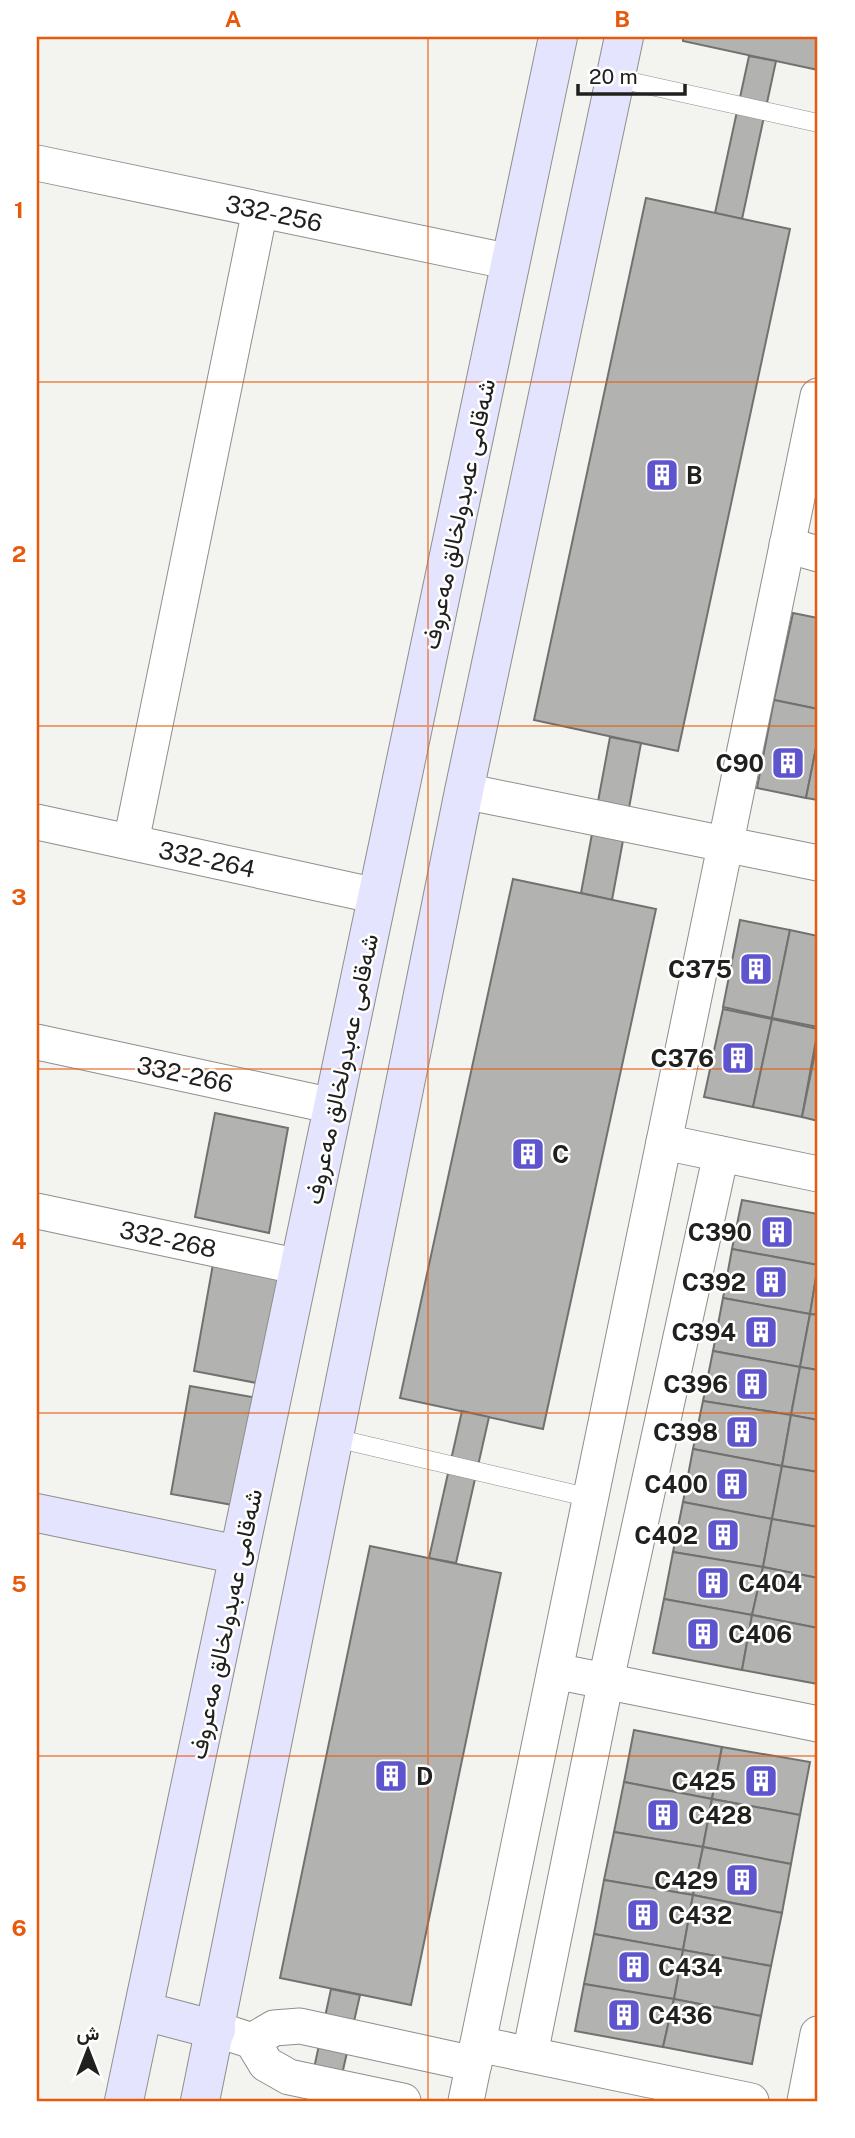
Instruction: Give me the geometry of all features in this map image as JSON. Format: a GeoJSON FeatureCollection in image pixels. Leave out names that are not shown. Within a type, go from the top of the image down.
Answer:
{"type":"FeatureCollection","features":[{"type":"Feature","properties":{"kind":"main road","name":"شەقامی عەبدولخالق مەعروف"},"geometry":{"type":"LineString","coordinates":[[124,2101],[558,37]]}},
{"type":"Feature","properties":{"kind":"main road"},"geometry":{"type":"LineString","coordinates":[[200,2101],[234,2036],[335,1438],[464,791],[624,37]]}},
{"type":"Feature","properties":{"kind":"main road"},"geometry":{"type":"LineString","coordinates":[[37,1513],[239,1555]]}},
{"type":"Feature","properties":{"kind":"main road"},"geometry":{"type":"LineString","coordinates":[[144,2011],[234,2036]]}},
{"type":"Feature","properties":{"kind":"street","name":"332-256"},"geometry":{"type":"LineString","coordinates":[[37,163],[511,262]]}},
{"type":"Feature","properties":{"kind":"street"},"geometry":{"type":"LineString","coordinates":[[131,842],[260,210]]}},
{"type":"Feature","properties":{"kind":"street"},"geometry":{"type":"LineString","coordinates":[[466,2101],[726,844],[803,550],[818,396]]}},
{"type":"Feature","properties":{"kind":"street"},"geometry":{"type":"LineString","coordinates":[[464,791],[818,863]]}},
{"type":"Feature","properties":{"kind":"street","name":"332-264"},"geometry":{"type":"LineString","coordinates":[[37,822],[377,896]]}},
{"type":"Feature","properties":{"kind":"street","name":"332-266"},"geometry":{"type":"LineString","coordinates":[[37,1042],[333,1106]]}},
{"type":"Feature","properties":{"kind":"street"},"geometry":{"type":"LineString","coordinates":[[664,1142],[818,1174]]}},
{"type":"Feature","properties":{"kind":"street"},"geometry":{"type":"LineString","coordinates":[[530,2054],[606,1680],[721,1154]]}},
{"type":"Feature","properties":{"kind":"street","name":"332-268"},"geometry":{"type":"LineString","coordinates":[[37,1211],[300,1267]]}},
{"type":"Feature","properties":{"kind":"street"},"geometry":{"type":"LineString","coordinates":[[555,1671],[818,1724]]}},
{"type":"Feature","properties":{"kind":"street"},"geometry":{"type":"LineString","coordinates":[[234,2036],[300,2026],[476,2054],[530,2054],[751,2101]]}},
{"type":"Feature","properties":{"kind":"street"},"geometry":{"type":"LineString","coordinates":[[805,2101],[818,2034]]}},
{"type":"Feature","properties":{"kind":"street"},"geometry":{"type":"LineString","coordinates":[[234,2036],[266,2064],[289,2077],[403,2101]]}},
{"type":"Feature","properties":{"kind":"lane"},"geometry":{"type":"LineString","coordinates":[[614,78],[818,123]]}},
{"type":"Feature","properties":{"kind":"lane"},"geometry":{"type":"LineString","coordinates":[[335,1438],[591,1499]]}},
{"type":"Feature","properties":{"kind":"building"},"geometry":{"type":"Polygon","coordinates":[[[683,37],[818,37],[818,70],[683,41],[683,37]]]}},
{"type":"Feature","properties":{"kind":"building"},"geometry":{"type":"Polygon","coordinates":[[[749,56],[776,61],[742,219],[715,213],[749,56]]]}},
{"type":"Feature","properties":{"kind":"building","name":"B"},"geometry":{"type":"Polygon","coordinates":[[[646,198],[790,229],[678,751],[534,720],[646,198]]]}},
{"type":"Feature","properties":{"kind":"building"},"geometry":{"type":"Polygon","coordinates":[[[793,613],[818,618],[818,709],[774,700],[793,613]]]}},
{"type":"Feature","properties":{"kind":"building","name":"C90"},"geometry":{"type":"Polygon","coordinates":[[[774,700],[818,709],[818,738],[806,798],[757,788],[774,700]]]}},
{"type":"Feature","properties":{"kind":"building"},"geometry":{"type":"Polygon","coordinates":[[[610,737],[641,743],[612,900],[581,893],[610,737]]]}},
{"type":"Feature","properties":{"kind":"building"},"geometry":{"type":"Polygon","coordinates":[[[818,738],[818,800],[806,798],[818,738]]]}},
{"type":"Feature","properties":{"kind":"building","name":"C"},"geometry":{"type":"Polygon","coordinates":[[[513,879],[656,909],[543,1429],[400,1398],[513,879]]]}},
{"type":"Feature","properties":{"kind":"building","name":"C375"},"geometry":{"type":"Polygon","coordinates":[[[740,920],[790,930],[772,1018],[723,1007],[740,920]]]}},
{"type":"Feature","properties":{"kind":"building"},"geometry":{"type":"Polygon","coordinates":[[[790,930],[818,936],[818,1027],[772,1018],[790,930]]]}},
{"type":"Feature","properties":{"kind":"building","name":"C376"},"geometry":{"type":"Polygon","coordinates":[[[723,1009],[772,1019],[753,1107],[704,1097],[723,1009]]]}},
{"type":"Feature","properties":{"kind":"building"},"geometry":{"type":"Polygon","coordinates":[[[772,1019],[818,1029],[802,1117],[753,1107],[772,1019]]]}},
{"type":"Feature","properties":{"kind":"building"},"geometry":{"type":"Polygon","coordinates":[[[818,1038],[818,1121],[802,1117],[818,1038]]]}},
{"type":"Feature","properties":{"kind":"building"},"geometry":{"type":"Polygon","coordinates":[[[215,1113],[288,1128],[269,1233],[195,1217],[215,1113]]]}},
{"type":"Feature","properties":{"kind":"building","name":"C390"},"geometry":{"type":"Polygon","coordinates":[[[742,1200],[818,1214],[818,1265],[732,1249],[742,1200]]]}},
{"type":"Feature","properties":{"kind":"building","name":"C392"},"geometry":{"type":"Polygon","coordinates":[[[732,1249],[818,1265],[810,1314],[723,1298],[732,1249]]]}},
{"type":"Feature","properties":{"kind":"building"},"geometry":{"type":"Polygon","coordinates":[[[213,1264],[286,1277],[267,1385],[194,1371],[213,1264]]]}},
{"type":"Feature","properties":{"kind":"building"},"geometry":{"type":"Polygon","coordinates":[[[818,1265],[818,1315],[810,1314],[818,1265]]]}},
{"type":"Feature","properties":{"kind":"building","name":"C394"},"geometry":{"type":"Polygon","coordinates":[[[723,1298],[810,1314],[800,1367],[713,1351],[723,1298]]]}},
{"type":"Feature","properties":{"kind":"building"},"geometry":{"type":"Polygon","coordinates":[[[810,1314],[818,1315],[818,1370],[800,1367],[810,1314]]]}},
{"type":"Feature","properties":{"kind":"building","name":"C396"},"geometry":{"type":"Polygon","coordinates":[[[713,1351],[800,1367],[791,1415],[703,1401],[713,1351]]]}},
{"type":"Feature","properties":{"kind":"building"},"geometry":{"type":"Polygon","coordinates":[[[800,1367],[818,1370],[818,1420],[791,1415],[800,1367]]]}},
{"type":"Feature","properties":{"kind":"building"},"geometry":{"type":"Polygon","coordinates":[[[190,1386],[263,1399],[244,1507],[171,1494],[190,1386]]]}},
{"type":"Feature","properties":{"kind":"building","name":"C398"},"geometry":{"type":"Polygon","coordinates":[[[703,1401],[791,1415],[782,1466],[693,1449],[703,1401]]]}},
{"type":"Feature","properties":{"kind":"building"},"geometry":{"type":"Polygon","coordinates":[[[462,1411],[489,1417],[456,1563],[429,1558],[462,1411]]]}},
{"type":"Feature","properties":{"kind":"building"},"geometry":{"type":"Polygon","coordinates":[[[791,1415],[818,1420],[818,1472],[782,1466],[791,1415]]]}},
{"type":"Feature","properties":{"kind":"building","name":"C400"},"geometry":{"type":"Polygon","coordinates":[[[693,1449],[782,1466],[772,1519],[683,1502],[693,1449]]]}},
{"type":"Feature","properties":{"kind":"building"},"geometry":{"type":"Polygon","coordinates":[[[782,1466],[818,1472],[818,1527],[772,1519],[782,1466]]]}},
{"type":"Feature","properties":{"kind":"building","name":"C402"},"geometry":{"type":"Polygon","coordinates":[[[683,1502],[772,1519],[763,1567],[673,1552],[683,1502]]]}},
{"type":"Feature","properties":{"kind":"building"},"geometry":{"type":"Polygon","coordinates":[[[772,1519],[818,1527],[818,1578],[763,1567],[772,1519]]]}},
{"type":"Feature","properties":{"kind":"building","name":"D"},"geometry":{"type":"Polygon","coordinates":[[[370,1546],[501,1573],[411,2005],[280,1978],[370,1546]]]}},
{"type":"Feature","properties":{"kind":"building","name":"C404"},"geometry":{"type":"Polygon","coordinates":[[[673,1552],[763,1567],[752,1615],[664,1599],[673,1552]]]}},
{"type":"Feature","properties":{"kind":"building"},"geometry":{"type":"Polygon","coordinates":[[[763,1567],[818,1578],[818,1628],[752,1615],[763,1567]]]}},
{"type":"Feature","properties":{"kind":"building","name":"C406"},"geometry":{"type":"Polygon","coordinates":[[[664,1599],[752,1615],[742,1670],[653,1653],[664,1599]]]}},
{"type":"Feature","properties":{"kind":"building"},"geometry":{"type":"Polygon","coordinates":[[[752,1615],[818,1628],[818,1684],[742,1670],[752,1615]]]}},
{"type":"Feature","properties":{"kind":"building"},"geometry":{"type":"Polygon","coordinates":[[[634,1730],[722,1747],[712,1799],[624,1782],[634,1730]]]}},
{"type":"Feature","properties":{"kind":"building","name":"C425"},"geometry":{"type":"Polygon","coordinates":[[[722,1747],[810,1762],[800,1815],[712,1799],[722,1747]]]}},
{"type":"Feature","properties":{"kind":"building","name":"C428"},"geometry":{"type":"Polygon","coordinates":[[[624,1782],[712,1799],[703,1847],[614,1832],[624,1782]]]}},
{"type":"Feature","properties":{"kind":"building"},"geometry":{"type":"Polygon","coordinates":[[[712,1799],[800,1815],[791,1864],[703,1847],[712,1799]]]}},
{"type":"Feature","properties":{"kind":"building"},"geometry":{"type":"Polygon","coordinates":[[[614,1832],[703,1847],[693,1895],[604,1880],[614,1832]]]}},
{"type":"Feature","properties":{"kind":"building","name":"C429"},"geometry":{"type":"Polygon","coordinates":[[[703,1847],[791,1864],[782,1913],[693,1895],[703,1847]]]}},
{"type":"Feature","properties":{"kind":"building","name":"C432"},"geometry":{"type":"Polygon","coordinates":[[[604,1880],[693,1895],[683,1950],[594,1934],[604,1880]]]}},
{"type":"Feature","properties":{"kind":"building"},"geometry":{"type":"Polygon","coordinates":[[[693,1895],[782,1913],[771,1966],[683,1950],[693,1895]]]}},
{"type":"Feature","properties":{"kind":"building","name":"C434"},"geometry":{"type":"Polygon","coordinates":[[[594,1934],[683,1950],[674,1999],[584,1984],[594,1934]]]}},
{"type":"Feature","properties":{"kind":"building"},"geometry":{"type":"Polygon","coordinates":[[[683,1950],[771,1966],[761,2016],[674,1999],[683,1950]]]}},
{"type":"Feature","properties":{"kind":"building","name":"C436"},"geometry":{"type":"Polygon","coordinates":[[[584,1984],[674,1999],[663,2047],[575,2031],[584,1984]]]}},
{"type":"Feature","properties":{"kind":"building"},"geometry":{"type":"Polygon","coordinates":[[[331,1989],[360,1995],[336,2101],[307,2101],[331,1989]]]}},
{"type":"Feature","properties":{"kind":"building"},"geometry":{"type":"Polygon","coordinates":[[[674,1999],[761,2016],[752,2064],[663,2047],[674,1999]]]}},
{"type":"Feature","properties":{"kind":"place","name":"B"},"geometry":{"type":"Point","coordinates":[662,475]}},
{"type":"Feature","properties":{"kind":"place","name":"C90"},"geometry":{"type":"Point","coordinates":[788,763]}},
{"type":"Feature","properties":{"kind":"place","name":"C375"},"geometry":{"type":"Point","coordinates":[756,969]}},
{"type":"Feature","properties":{"kind":"place","name":"C376"},"geometry":{"type":"Point","coordinates":[738,1058]}},
{"type":"Feature","properties":{"kind":"place","name":"C"},"geometry":{"type":"Point","coordinates":[528,1154]}},
{"type":"Feature","properties":{"kind":"place","name":"C390"},"geometry":{"type":"Point","coordinates":[777,1232]}},
{"type":"Feature","properties":{"kind":"place","name":"C392"},"geometry":{"type":"Point","coordinates":[771,1282]}},
{"type":"Feature","properties":{"kind":"place","name":"C394"},"geometry":{"type":"Point","coordinates":[761,1332]}},
{"type":"Feature","properties":{"kind":"place","name":"C396"},"geometry":{"type":"Point","coordinates":[752,1384]}},
{"type":"Feature","properties":{"kind":"place","name":"C398"},"geometry":{"type":"Point","coordinates":[742,1432]}},
{"type":"Feature","properties":{"kind":"place","name":"C400"},"geometry":{"type":"Point","coordinates":[732,1484]}},
{"type":"Feature","properties":{"kind":"place","name":"C402"},"geometry":{"type":"Point","coordinates":[723,1535]}},
{"type":"Feature","properties":{"kind":"place","name":"C404"},"geometry":{"type":"Point","coordinates":[713,1583]}},
{"type":"Feature","properties":{"kind":"place","name":"C406"},"geometry":{"type":"Point","coordinates":[703,1634]}},
{"type":"Feature","properties":{"kind":"place","name":"D"},"geometry":{"type":"Point","coordinates":[391,1776]}},
{"type":"Feature","properties":{"kind":"place","name":"C425"},"geometry":{"type":"Point","coordinates":[761,1781]}},
{"type":"Feature","properties":{"kind":"place","name":"C428"},"geometry":{"type":"Point","coordinates":[663,1815]}},
{"type":"Feature","properties":{"kind":"place","name":"C429"},"geometry":{"type":"Point","coordinates":[742,1880]}},
{"type":"Feature","properties":{"kind":"place","name":"C432"},"geometry":{"type":"Point","coordinates":[643,1915]}},
{"type":"Feature","properties":{"kind":"place","name":"C434"},"geometry":{"type":"Point","coordinates":[634,1967]}},
{"type":"Feature","properties":{"kind":"place","name":"C436"},"geometry":{"type":"Point","coordinates":[624,2015]}}]}
